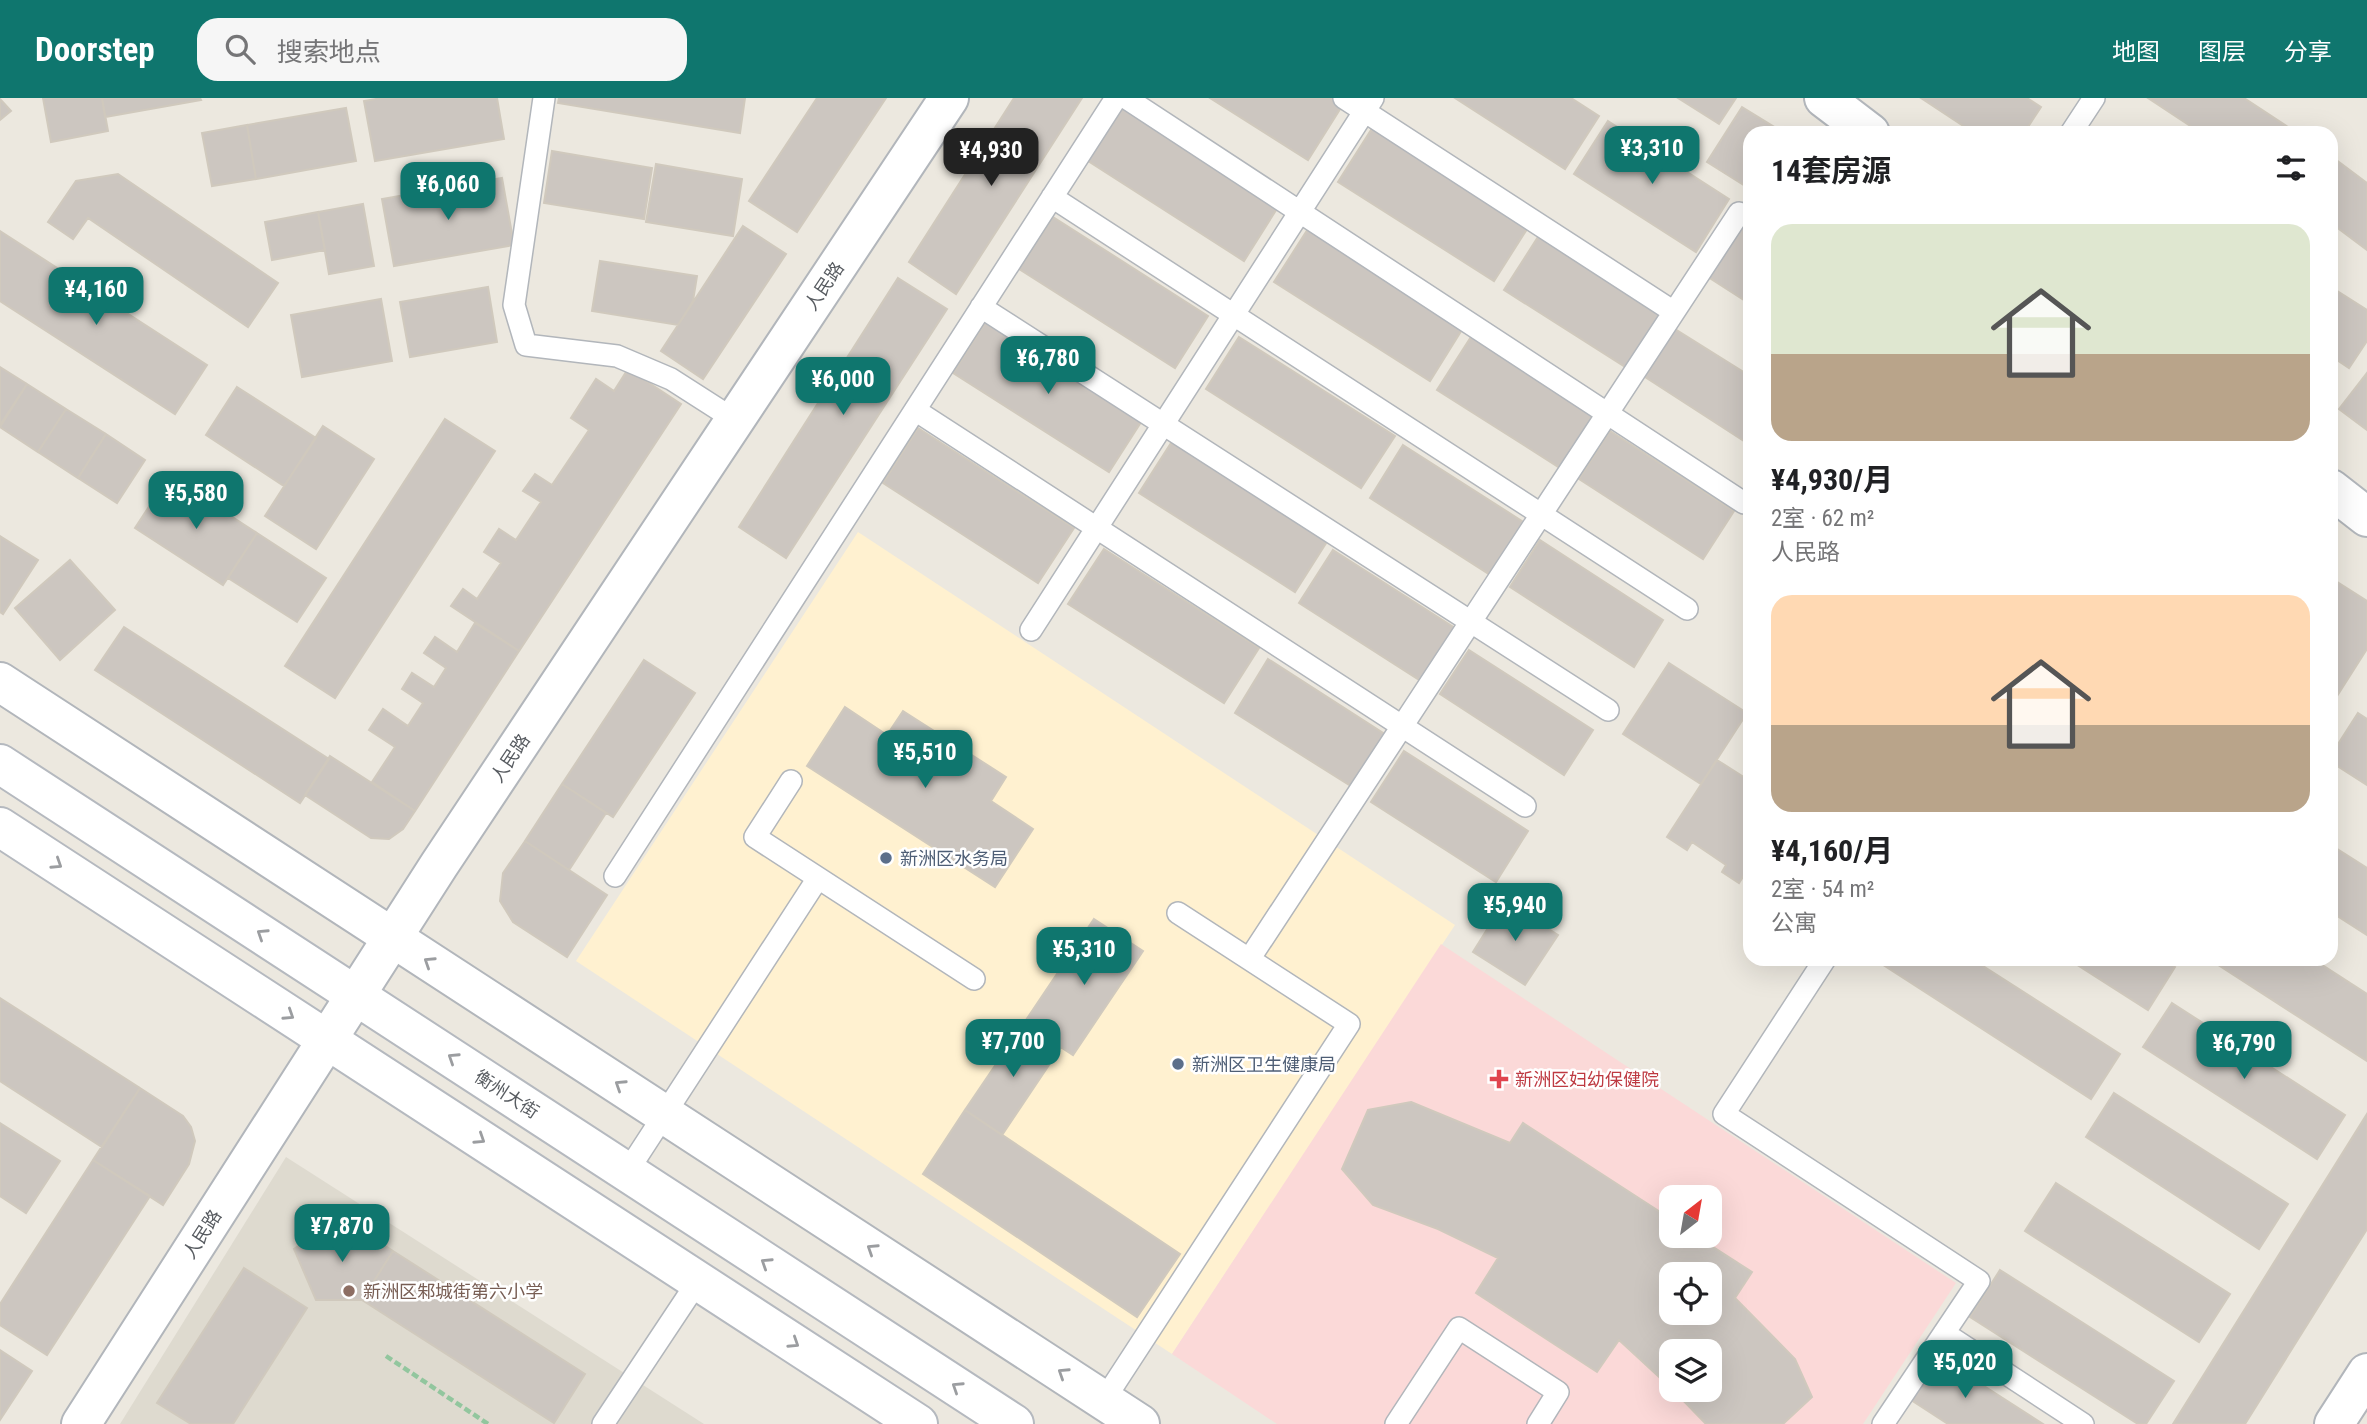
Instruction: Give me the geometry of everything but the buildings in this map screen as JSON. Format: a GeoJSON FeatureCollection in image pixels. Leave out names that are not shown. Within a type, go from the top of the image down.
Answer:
{"type":"FeatureCollection","features":[{"type":"Feature","properties":{"kind":"street","name":"人民路"},"geometry":{"type":"LineString","coordinates":[[81,1424],[392,938],[949,98]]}},
{"type":"Feature","properties":{"kind":"street"},"geometry":{"type":"LineString","coordinates":[[1824,98],[1861,126]]}},
{"type":"Feature","properties":{"kind":"street"},"geometry":{"type":"LineString","coordinates":[[2338,494],[2367,517]]}},
{"type":"Feature","properties":{"kind":"street"},"geometry":{"type":"LineString","coordinates":[[0,682],[1140,1424]]}},
{"type":"Feature","properties":{"kind":"street","name":"衡州大街"},"geometry":{"type":"LineString","coordinates":[[0,764],[1014,1424]]}},
{"type":"Feature","properties":{"kind":"street"},"geometry":{"type":"LineString","coordinates":[[0,827],[918,1424]]}},
{"type":"Feature","properties":{"kind":"street"},"geometry":{"type":"LineString","coordinates":[[2334,1424],[2367,1373]]}},
{"type":"Feature","properties":{"kind":"lane"},"geometry":{"type":"LineString","coordinates":[[544,98],[514,305],[526,345],[617,356],[671,379],[735,420]]}},
{"type":"Feature","properties":{"kind":"lane"},"geometry":{"type":"LineString","coordinates":[[615,876],[1115,98]]}},
{"type":"Feature","properties":{"kind":"lane"},"geometry":{"type":"LineString","coordinates":[[1126,98],[1743,502]]}},
{"type":"Feature","properties":{"kind":"lane"},"geometry":{"type":"LineString","coordinates":[[1344,98],[1369,104],[1674,312]]}},
{"type":"Feature","properties":{"kind":"lane"},"geometry":{"type":"LineString","coordinates":[[2076,126],[2094,98]]}},
{"type":"Feature","properties":{"kind":"lane"},"geometry":{"type":"LineString","coordinates":[[1031,630],[1369,104]]}},
{"type":"Feature","properties":{"kind":"lane"},"geometry":{"type":"LineString","coordinates":[[1052,197],[1687,609]]}},
{"type":"Feature","properties":{"kind":"lane"},"geometry":{"type":"LineString","coordinates":[[1250,958],[1739,213]]}},
{"type":"Feature","properties":{"kind":"lane"},"geometry":{"type":"LineString","coordinates":[[981,307],[1608,710]]}},
{"type":"Feature","properties":{"kind":"lane"},"geometry":{"type":"LineString","coordinates":[[915,410],[1525,806]]}},
{"type":"Feature","properties":{"kind":"lane"},"geometry":{"type":"LineString","coordinates":[[791,781],[755,837],[974,979]]}},
{"type":"Feature","properties":{"kind":"lane"},"geometry":{"type":"LineString","coordinates":[[627,1172],[818,878]]}},
{"type":"Feature","properties":{"kind":"lane"},"geometry":{"type":"LineString","coordinates":[[1104,1401],[1349,1024],[1178,913]]}},
{"type":"Feature","properties":{"kind":"lane"},"geometry":{"type":"LineString","coordinates":[[1820,966],[1724,1114],[1979,1281],[1883,1424]]}},
{"type":"Feature","properties":{"kind":"lane"},"geometry":{"type":"LineString","coordinates":[[603,1424],[698,1281]]}},
{"type":"Feature","properties":{"kind":"lane"},"geometry":{"type":"LineString","coordinates":[[1396,1424],[1459,1328],[1558,1392],[1538,1424]]}},
{"type":"Feature","properties":{"kind":"lane"},"geometry":{"type":"LineString","coordinates":[[1944,1333],[2083,1424]]}},
{"type":"Feature","properties":{"kind":"path"},"geometry":{"type":"LineString","coordinates":[[386,1356],[488,1424]]}},
{"type":"Feature","properties":{"kind":"shaded area"},"geometry":{"type":"Polygon","coordinates":[[[858,532],[1455,925],[1172,1354],[576,961],[858,532]]]}},
{"type":"Feature","properties":{"kind":"shaded area","name":"新洲区妇幼保健院"},"geometry":{"type":"Polygon","coordinates":[[[1441,944],[1956,1283],[1863,1424],[1277,1424],[1172,1354],[1441,944]]]}},
{"type":"Feature","properties":{"kind":"shaded area","name":"新洲区邾城街第六小学"},"geometry":{"type":"Polygon","coordinates":[[[286,1157],[704,1424],[120,1424],[286,1157]]]}},
{"type":"Feature","properties":{"kind":"place","name":"新洲区水务局"},"geometry":{"type":"Point","coordinates":[886,858]}},
{"type":"Feature","properties":{"kind":"place","name":"新洲区卫生健康局"},"geometry":{"type":"Point","coordinates":[1178,1064]}},
{"type":"Feature","properties":{"kind":"place","name":"新洲区妇幼保健院"},"geometry":{"type":"Point","coordinates":[1499,1079]}},
{"type":"Feature","properties":{"kind":"place","name":"新洲区邾城街第六小学"},"geometry":{"type":"Point","coordinates":[349,1291]}}]}
